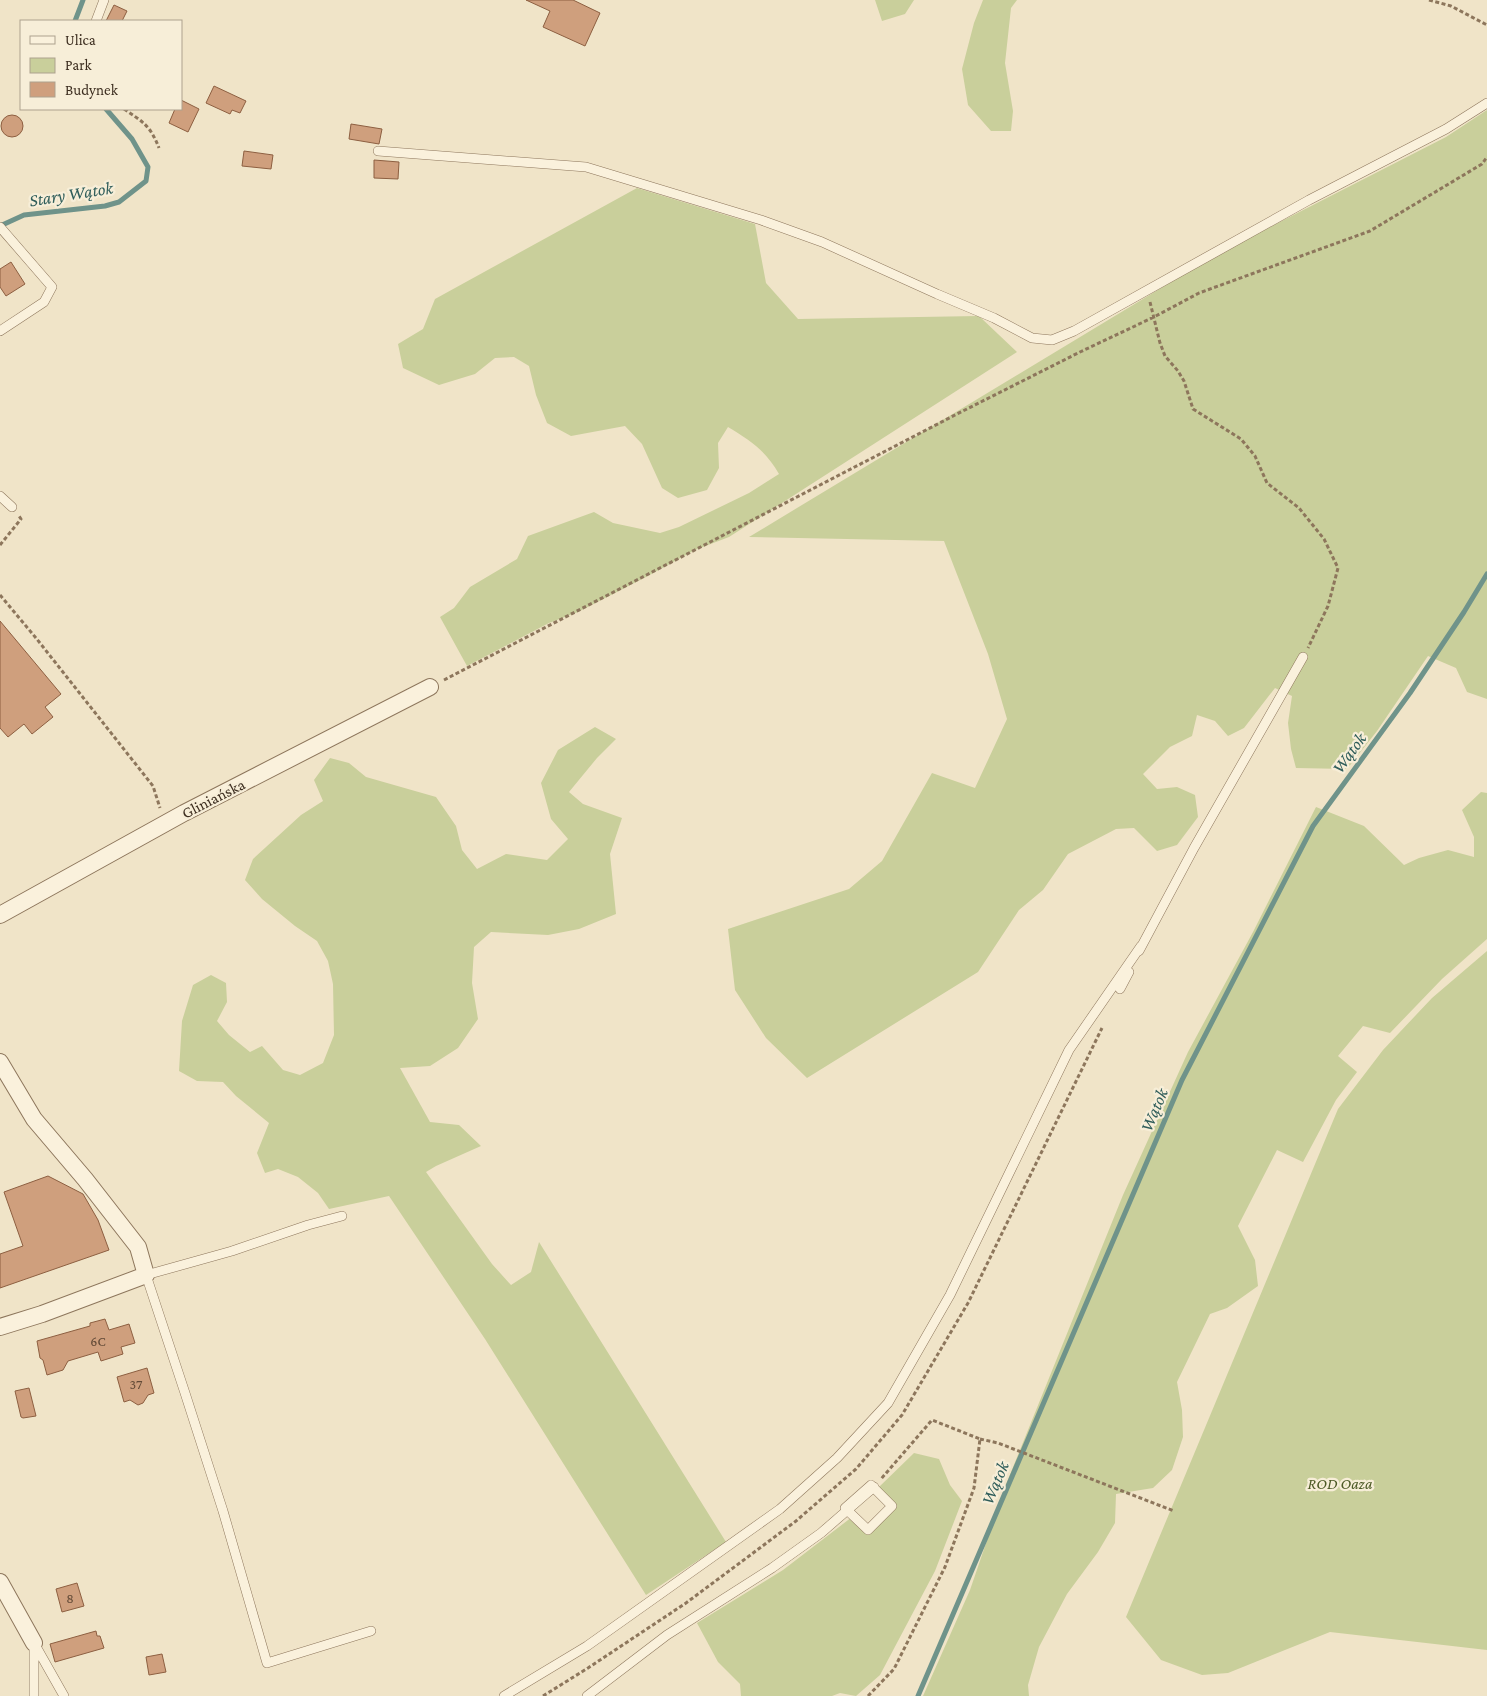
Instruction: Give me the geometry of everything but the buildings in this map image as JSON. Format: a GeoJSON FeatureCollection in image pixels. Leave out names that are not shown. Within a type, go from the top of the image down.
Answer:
{"type":"FeatureCollection","features":[{"type":"Feature","properties":{"kind":"street","name":"Gliniańska"},"geometry":{"type":"LineString","coordinates":[[0,915],[165,823],[430,686]]}},
{"type":"Feature","properties":{"kind":"street"},"geometry":{"type":"LineString","coordinates":[[0,1062],[34,1119],[138,1246],[146,1275],[42,1314],[0,1327]]}},
{"type":"Feature","properties":{"kind":"street"},"geometry":{"type":"LineString","coordinates":[[0,1582],[34,1643]]}},
{"type":"Feature","properties":{"kind":"lane"},"geometry":{"type":"LineString","coordinates":[[96,20],[104,0]]}},
{"type":"Feature","properties":{"kind":"lane"},"geometry":{"type":"LineString","coordinates":[[378,151],[586,167],[761,220],[822,242],[994,318],[1032,338],[1052,340],[1074,332],[1309,200],[1446,129],[1487,103]]}},
{"type":"Feature","properties":{"kind":"lane"},"geometry":{"type":"LineString","coordinates":[[0,227],[52,287],[44,302],[0,332]]}},
{"type":"Feature","properties":{"kind":"lane"},"geometry":{"type":"LineString","coordinates":[[0,496],[12,507]]}},
{"type":"Feature","properties":{"kind":"lane"},"geometry":{"type":"LineString","coordinates":[[504,1696],[587,1646],[780,1509],[837,1458],[888,1403],[950,1295],[1069,1050],[1120,984],[1194,848],[1303,657]]}},
{"type":"Feature","properties":{"kind":"lane"},"geometry":{"type":"LineString","coordinates":[[342,1216],[308,1225],[232,1251],[146,1275],[223,1511],[267,1662],[371,1631]]}},
{"type":"Feature","properties":{"kind":"lane"},"geometry":{"type":"LineString","coordinates":[[872,1485],[892,1506],[868,1530],[847,1511],[845,1508],[872,1485]]}},
{"type":"Feature","properties":{"kind":"lane"},"geometry":{"type":"LineString","coordinates":[[587,1696],[667,1635],[772,1568],[821,1533],[847,1511]]}},
{"type":"Feature","properties":{"kind":"lane"},"geometry":{"type":"LineString","coordinates":[[34,1643],[34,1696]]}},
{"type":"Feature","properties":{"kind":"lane"},"geometry":{"type":"LineString","coordinates":[[34,1643],[64,1696]]}},
{"type":"Feature","properties":{"kind":"path"},"geometry":{"type":"LineString","coordinates":[[1429,0],[1451,6],[1487,25]]}},
{"type":"Feature","properties":{"kind":"path"},"geometry":{"type":"LineString","coordinates":[[125,110],[152,132],[159,148]]}},
{"type":"Feature","properties":{"kind":"path"},"geometry":{"type":"LineString","coordinates":[[430,686],[955,415],[1199,293],[1370,231],[1482,164],[1487,158]]}},
{"type":"Feature","properties":{"kind":"path"},"geometry":{"type":"LineString","coordinates":[[1154,317],[1165,356],[1184,381],[1193,409],[1241,439],[1255,456],[1267,483],[1299,508],[1324,539],[1338,568],[1328,606],[1303,657]]}},
{"type":"Feature","properties":{"kind":"path"},"geometry":{"type":"LineString","coordinates":[[0,545],[21,519],[12,507]]}},
{"type":"Feature","properties":{"kind":"path"},"geometry":{"type":"LineString","coordinates":[[0,595],[153,786],[165,823]]}},
{"type":"Feature","properties":{"kind":"path"},"geometry":{"type":"LineString","coordinates":[[543,1696],[686,1603],[796,1522],[856,1469],[902,1416],[968,1302],[1103,1025]]}},
{"type":"Feature","properties":{"kind":"path"},"geometry":{"type":"LineString","coordinates":[[874,1487],[932,1420],[980,1439],[998,1443],[1174,1511]]}},
{"type":"Feature","properties":{"kind":"path"},"geometry":{"type":"LineString","coordinates":[[868,1696],[894,1669],[945,1567],[974,1488],[980,1439]]}},
{"type":"Feature","properties":{"kind":"green space"},"geometry":{"type":"Polygon","coordinates":[[[875,0],[914,0],[905,14],[882,21],[875,0]]]}},
{"type":"Feature","properties":{"kind":"green space"},"geometry":{"type":"Polygon","coordinates":[[[983,0],[1017,0],[1011,8],[1005,63],[1013,111],[1011,131],[991,131],[968,105],[962,69],[974,23],[983,0]]]}},
{"type":"Feature","properties":{"kind":"green space"},"geometry":{"type":"Polygon","coordinates":[[[1487,110],[1487,699],[1467,692],[1456,668],[1428,656],[1377,731],[1347,769],[1296,768],[1291,749],[1288,723],[1292,696],[1275,688],[1244,728],[1228,736],[1215,721],[1197,715],[1192,736],[1170,747],[1143,774],[1157,789],[1177,787],[1195,795],[1198,817],[1177,845],[1157,851],[1134,828],[1116,829],[1068,854],[1043,890],[1019,910],[978,972],[807,1078],[766,1038],[735,990],[728,929],[849,889],[882,861],[932,773],[975,788],[1007,719],[988,654],[944,541],[749,537],[1219,253],[1446,137],[1487,110]]]}},
{"type":"Feature","properties":{"kind":"green space"},"geometry":{"type":"Polygon","coordinates":[[[637,188],[755,224],[766,283],[798,319],[979,316],[1017,352],[729,537],[695,550],[578,612],[549,623],[467,666],[440,617],[454,608],[470,587],[517,559],[528,536],[594,512],[613,523],[660,533],[679,527],[749,493],[779,474],[768,458],[757,447],[728,427],[718,443],[719,468],[707,490],[678,498],[662,488],[642,444],[625,426],[571,436],[547,423],[536,395],[529,366],[514,357],[495,358],[475,374],[439,385],[403,368],[398,344],[423,329],[435,299],[637,188]]]}},
{"type":"Feature","properties":{"kind":"green space"},"geometry":{"type":"Polygon","coordinates":[[[595,727],[616,739],[597,758],[569,792],[583,804],[622,818],[610,854],[616,914],[579,929],[548,935],[491,932],[474,947],[472,983],[478,1019],[458,1048],[430,1066],[400,1068],[430,1122],[459,1125],[481,1146],[426,1172],[492,1264],[511,1285],[531,1272],[539,1242],[726,1542],[646,1595],[485,1339],[389,1196],[329,1209],[318,1193],[298,1177],[278,1169],[265,1173],[257,1153],[269,1123],[236,1096],[223,1082],[197,1081],[179,1071],[182,1021],[193,985],[211,975],[226,983],[227,1002],[217,1021],[229,1035],[250,1052],[262,1046],[283,1070],[300,1075],[323,1063],[334,1035],[333,984],[328,961],[317,941],[262,899],[245,880],[253,859],[301,815],[323,801],[314,780],[330,758],[349,763],[366,777],[436,797],[456,826],[462,850],[477,869],[506,854],[547,860],[568,839],[551,819],[541,783],[558,750],[595,727]]]}},
{"type":"Feature","properties":{"kind":"green space"},"geometry":{"type":"Polygon","coordinates":[[[1481,792],[1487,793],[1487,939],[1442,979],[1390,1033],[1363,1026],[1338,1056],[1357,1072],[1336,1100],[1303,1162],[1277,1150],[1238,1226],[1255,1260],[1258,1286],[1227,1308],[1210,1314],[1177,1382],[1182,1410],[1183,1437],[1172,1470],[1153,1488],[1116,1494],[1115,1523],[1098,1552],[1067,1594],[1039,1647],[1028,1685],[1029,1696],[923,1696],[970,1590],[1007,1482],[1123,1195],[1188,1052],[1253,932],[1316,807],[1364,826],[1404,865],[1419,858],[1448,850],[1474,857],[1474,837],[1462,810],[1481,792]]]}},
{"type":"Feature","properties":{"kind":"green space","name":"ROD Oaza"},"geometry":{"type":"Polygon","coordinates":[[[1487,951],[1487,1650],[1330,1632],[1228,1673],[1202,1675],[1161,1660],[1126,1617],[1338,1109],[1383,1050],[1432,998],[1487,951]]]}},
{"type":"Feature","properties":{"kind":"green space"},"geometry":{"type":"Polygon","coordinates":[[[914,1453],[939,1459],[950,1485],[962,1501],[935,1571],[880,1675],[856,1696],[840,1693],[832,1696],[741,1696],[740,1684],[718,1662],[697,1623],[783,1570],[852,1517],[868,1533],[895,1505],[879,1487],[914,1453]]]}},
{"type":"Feature","properties":{"kind":"waterway","name":"Stary Wątok"},"geometry":{"type":"LineString","coordinates":[[75,20],[83,0]]}},
{"type":"Feature","properties":{"kind":"waterway","name":"Stary Wątok"},"geometry":{"type":"LineString","coordinates":[[0,226],[24,215],[105,206],[119,202],[146,181],[148,167],[132,139],[107,110]]}},
{"type":"Feature","properties":{"kind":"waterway","name":"Wątok"},"geometry":{"type":"LineString","coordinates":[[918,1696],[1182,1080],[1313,826],[1410,693],[1487,574]]}}]}
